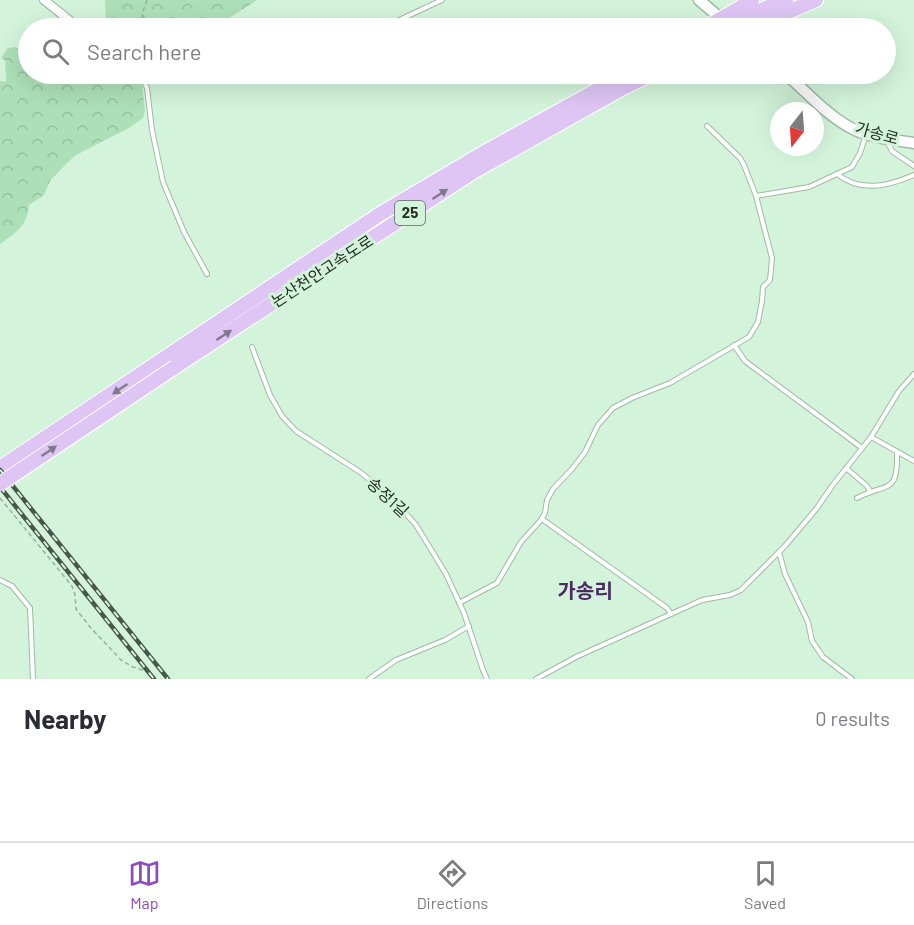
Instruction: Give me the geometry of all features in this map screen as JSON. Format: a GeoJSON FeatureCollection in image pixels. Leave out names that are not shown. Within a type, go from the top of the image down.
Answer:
{"type":"FeatureCollection","features":[{"type":"Feature","properties":{"kind":"highway"},"geometry":{"type":"LineString","coordinates":[[751,15],[786,0]]}},
{"type":"Feature","properties":{"kind":"highway"},"geometry":{"type":"LineString","coordinates":[[751,15],[816,0]]}},
{"type":"Feature","properties":{"kind":"highway","name":"논산천안고속도로"},"geometry":{"type":"LineString","coordinates":[[0,484],[322,252],[398,203],[485,152],[609,84]]}},
{"type":"Feature","properties":{"kind":"highway","name":"논산천안고속도로"},"geometry":{"type":"LineString","coordinates":[[0,468],[473,172],[631,84]]}},
{"type":"Feature","properties":{"kind":"street"},"geometry":{"type":"LineString","coordinates":[[44,0],[66,18]]}},
{"type":"Feature","properties":{"kind":"street"},"geometry":{"type":"LineString","coordinates":[[699,0],[713,5],[724,18]]}},
{"type":"Feature","properties":{"kind":"street","name":"가송로"},"geometry":{"type":"LineString","coordinates":[[797,84],[827,111],[855,130],[886,139],[914,143]]}},
{"type":"Feature","properties":{"kind":"lane"},"geometry":{"type":"LineString","coordinates":[[403,18],[442,0]]}},
{"type":"Feature","properties":{"kind":"lane"},"geometry":{"type":"LineString","coordinates":[[144,84],[147,88],[152,130],[163,182],[183,232],[207,274]]}},
{"type":"Feature","properties":{"kind":"lane"},"geometry":{"type":"LineString","coordinates":[[459,603],[497,583],[521,542],[546,513],[547,500],[553,489],[585,452],[598,425],[613,408],[670,383],[749,336],[758,322],[763,287],[770,280],[772,258],[756,196],[740,158],[707,126]]}},
{"type":"Feature","properties":{"kind":"lane"},"geometry":{"type":"LineString","coordinates":[[756,196],[809,187],[852,167],[860,153],[866,134]]}},
{"type":"Feature","properties":{"kind":"lane"},"geometry":{"type":"LineString","coordinates":[[886,139],[892,151],[914,166]]}},
{"type":"Feature","properties":{"kind":"lane"},"geometry":{"type":"LineString","coordinates":[[837,174],[843,179],[860,185],[876,187],[914,175]]}},
{"type":"Feature","properties":{"kind":"lane"},"geometry":{"type":"LineString","coordinates":[[734,345],[745,361],[862,448]]}},
{"type":"Feature","properties":{"kind":"lane","name":"송정1길"},"geometry":{"type":"LineString","coordinates":[[252,347],[270,395],[282,416],[296,431],[360,472],[391,496],[416,525],[446,574],[469,626],[487,679]]}},
{"type":"Feature","properties":{"kind":"lane"},"geometry":{"type":"LineString","coordinates":[[536,679],[576,657],[702,600],[730,595],[741,590],[779,552],[817,508],[871,437],[899,391],[914,374]]}},
{"type":"Feature","properties":{"kind":"lane"},"geometry":{"type":"LineString","coordinates":[[871,437],[914,461]]}},
{"type":"Feature","properties":{"kind":"lane"},"geometry":{"type":"LineString","coordinates":[[857,498],[870,491],[886,487],[895,479],[897,452]]}},
{"type":"Feature","properties":{"kind":"lane"},"geometry":{"type":"LineString","coordinates":[[846,468],[870,491]]}},
{"type":"Feature","properties":{"kind":"lane"},"geometry":{"type":"LineString","coordinates":[[542,519],[667,608],[671,614]]}},
{"type":"Feature","properties":{"kind":"lane"},"geometry":{"type":"LineString","coordinates":[[779,552],[785,574],[808,622],[812,641],[823,657],[852,679]]}},
{"type":"Feature","properties":{"kind":"lane"},"geometry":{"type":"LineString","coordinates":[[0,580],[12,585],[30,608],[33,679]]}},
{"type":"Feature","properties":{"kind":"lane"},"geometry":{"type":"LineString","coordinates":[[369,679],[396,660],[445,640],[469,626]]}},
{"type":"Feature","properties":{"kind":"path"},"geometry":{"type":"LineString","coordinates":[[144,18],[142,15],[147,0]]}},
{"type":"Feature","properties":{"kind":"path"},"geometry":{"type":"LineString","coordinates":[[0,498],[72,586],[76,609],[90,627],[122,660],[133,667],[151,673],[156,679]]}},
{"type":"Feature","properties":{"kind":"green space"},"geometry":{"type":"Polygon","coordinates":[[[105,0],[257,0],[229,18],[106,18],[105,0]]]}},
{"type":"Feature","properties":{"kind":"green space"},"geometry":{"type":"Polygon","coordinates":[[[8,48],[18,49],[18,84],[140,84],[145,110],[143,118],[129,128],[76,155],[67,163],[50,181],[44,195],[29,205],[26,218],[20,228],[0,244],[0,81],[6,82],[6,61],[1,58],[8,48]]]}},
{"type":"Feature","properties":{"kind":"railway"},"geometry":{"type":"LineString","coordinates":[[0,470],[168,679]]}},
{"type":"Feature","properties":{"kind":"railway"},"geometry":{"type":"LineString","coordinates":[[0,487],[154,679]]}},
{"type":"Feature","properties":{"kind":"district","name":"가송리"},"geometry":{"type":"Point","coordinates":[585,591]}}]}
